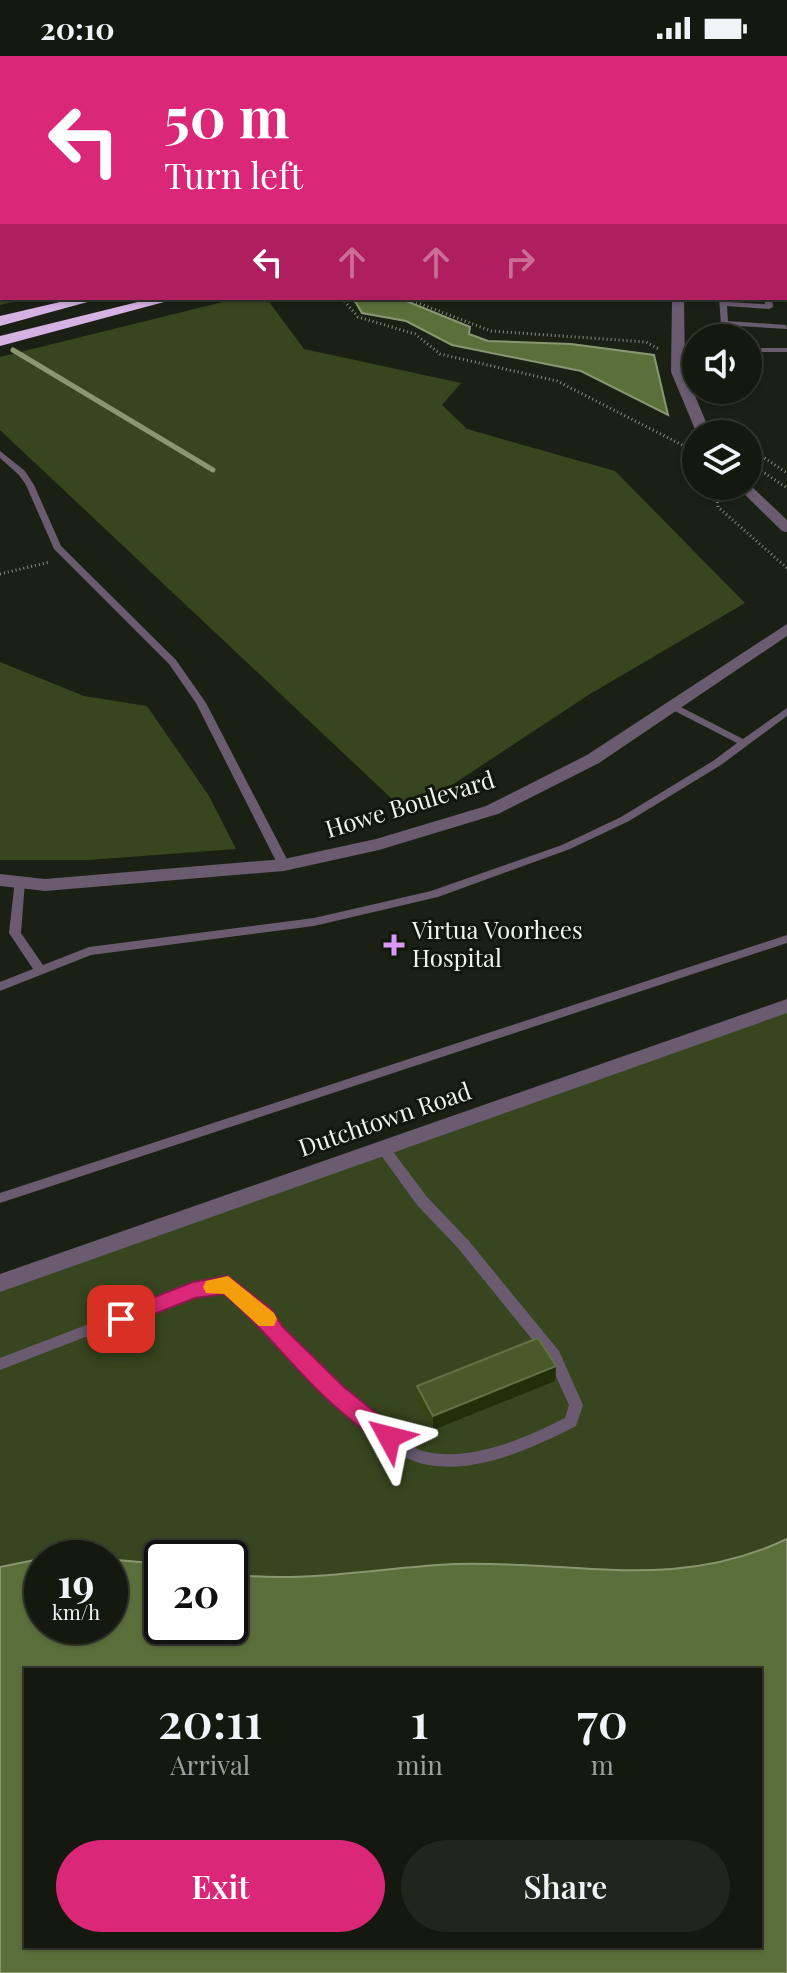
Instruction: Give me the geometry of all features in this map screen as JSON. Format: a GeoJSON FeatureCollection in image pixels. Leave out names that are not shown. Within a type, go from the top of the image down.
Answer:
{"type":"FeatureCollection","features":[{"type":"Feature","properties":{"kind":"highway"},"geometry":{"type":"LineString","coordinates":[[0,321],[87,300]]}},
{"type":"Feature","properties":{"kind":"highway"},"geometry":{"type":"LineString","coordinates":[[0,341],[164,300]]}},
{"type":"Feature","properties":{"kind":"street"},"geometry":{"type":"LineString","coordinates":[[678,300],[676,353],[685,393],[698,420]]}},
{"type":"Feature","properties":{"kind":"street"},"geometry":{"type":"LineString","coordinates":[[758,500],[787,528]]}},
{"type":"Feature","properties":{"kind":"street","name":"Howe Boulevard"},"geometry":{"type":"LineString","coordinates":[[9,881],[45,885],[284,865],[379,844],[492,810],[593,759],[787,629]]}},
{"type":"Feature","properties":{"kind":"street","name":"Dutchtown Road"},"geometry":{"type":"LineString","coordinates":[[0,1283],[787,1006]]}},
{"type":"Feature","properties":{"kind":"lane"},"geometry":{"type":"LineString","coordinates":[[768,300],[769,307],[724,301],[724,323],[786,327]]}},
{"type":"Feature","properties":{"kind":"lane"},"geometry":{"type":"LineString","coordinates":[[785,350],[773,337],[786,327]]}},
{"type":"Feature","properties":{"kind":"lane"},"geometry":{"type":"LineString","coordinates":[[762,350],[785,350]]}},
{"type":"Feature","properties":{"kind":"lane"},"geometry":{"type":"LineString","coordinates":[[676,353],[682,353]]}},
{"type":"Feature","properties":{"kind":"lane"},"geometry":{"type":"LineString","coordinates":[[0,454],[22,473],[45,527],[66,558],[173,662],[201,703],[284,865]]}},
{"type":"Feature","properties":{"kind":"lane"},"geometry":{"type":"LineString","coordinates":[[673,706],[744,743]]}},
{"type":"Feature","properties":{"kind":"lane"},"geometry":{"type":"LineString","coordinates":[[0,987],[89,951],[314,922],[434,894],[566,847],[614,825],[678,789],[787,711]]}},
{"type":"Feature","properties":{"kind":"lane"},"geometry":{"type":"LineString","coordinates":[[9,881],[15,933],[40,970]]}},
{"type":"Feature","properties":{"kind":"lane"},"geometry":{"type":"LineString","coordinates":[[0,1198],[787,939]]}},
{"type":"Feature","properties":{"kind":"lane"},"geometry":{"type":"LineString","coordinates":[[0,1364],[193,1290],[228,1285],[264,1315],[276,1333],[336,1394],[417,1456],[440,1460],[472,1457],[512,1447],[571,1422],[576,1405],[554,1355],[383,1148]]}},
{"type":"Feature","properties":{"kind":"path"},"geometry":{"type":"LineString","coordinates":[[343,300],[356,317],[417,332],[431,340],[440,354],[557,381],[682,444]]}},
{"type":"Feature","properties":{"kind":"path"},"geometry":{"type":"LineString","coordinates":[[410,300],[491,331],[651,343],[659,347],[661,362]]}},
{"type":"Feature","properties":{"kind":"path"},"geometry":{"type":"LineString","coordinates":[[762,456],[787,473]]}},
{"type":"Feature","properties":{"kind":"path"},"geometry":{"type":"LineString","coordinates":[[762,471],[787,488]]}},
{"type":"Feature","properties":{"kind":"path"},"geometry":{"type":"LineString","coordinates":[[717,500],[718,507],[787,568]]}},
{"type":"Feature","properties":{"kind":"path"},"geometry":{"type":"LineString","coordinates":[[0,574],[66,558]]}},
{"type":"Feature","properties":{"kind":"shaded area"},"geometry":{"type":"Polygon","coordinates":[[[0,300],[23,300],[0,305],[0,300]]]}},
{"type":"Feature","properties":{"kind":"shaded area"},"geometry":{"type":"Polygon","coordinates":[[[231,300],[268,300],[304,349],[461,383],[442,405],[467,429],[615,471],[745,603],[590,694],[408,814],[0,430],[0,357],[231,300]]]}},
{"type":"Feature","properties":{"kind":"shaded area"},"geometry":{"type":"Polygon","coordinates":[[[354,300],[404,300],[470,327],[469,334],[488,341],[571,344],[654,355],[668,415],[581,371],[452,345],[406,321],[362,313],[354,300]]]}},
{"type":"Feature","properties":{"kind":"shaded area"},"geometry":{"type":"Polygon","coordinates":[[[0,662],[84,696],[147,706],[209,796],[236,849],[88,860],[0,860],[0,662]]]}},
{"type":"Feature","properties":{"kind":"shaded area"},"geometry":{"type":"Polygon","coordinates":[[[787,1006],[787,1973],[0,1973],[0,1283],[787,1006]]]}},
{"type":"Feature","properties":{"kind":"shaded area"},"geometry":{"type":"Polygon","coordinates":[[[787,1539],[787,1973],[0,1973],[0,1567],[24,1562],[24,1644],[128,1644],[128,1561],[144,1562],[144,1644],[248,1644],[248,1576],[314,1576],[456,1564],[663,1570],[704,1565],[745,1555],[787,1539]]]}},
{"type":"Feature","properties":{"kind":"building"},"geometry":{"type":"Polygon","coordinates":[[[538,1338],[556,1366],[433,1416],[417,1386],[538,1338]]]}},
{"type":"Feature","properties":{"kind":"waterway"},"geometry":{"type":"LineString","coordinates":[[13,350],[213,470]]}},
{"type":"Feature","properties":{"kind":"slow traffic"},"geometry":{"type":"LineString","coordinates":[[213,1287],[228,1285],[267,1319]]}},
{"type":"Feature","properties":{"kind":"place","name":"Virtua Voorhees Hospital"},"geometry":{"type":"Point","coordinates":[394,945]}},
{"type":"Feature","properties":{"kind":"route"},"geometry":{"type":"LineString","coordinates":[[121,1319],[193,1290],[228,1285],[264,1315],[276,1333],[336,1394],[389,1437]]}}]}
